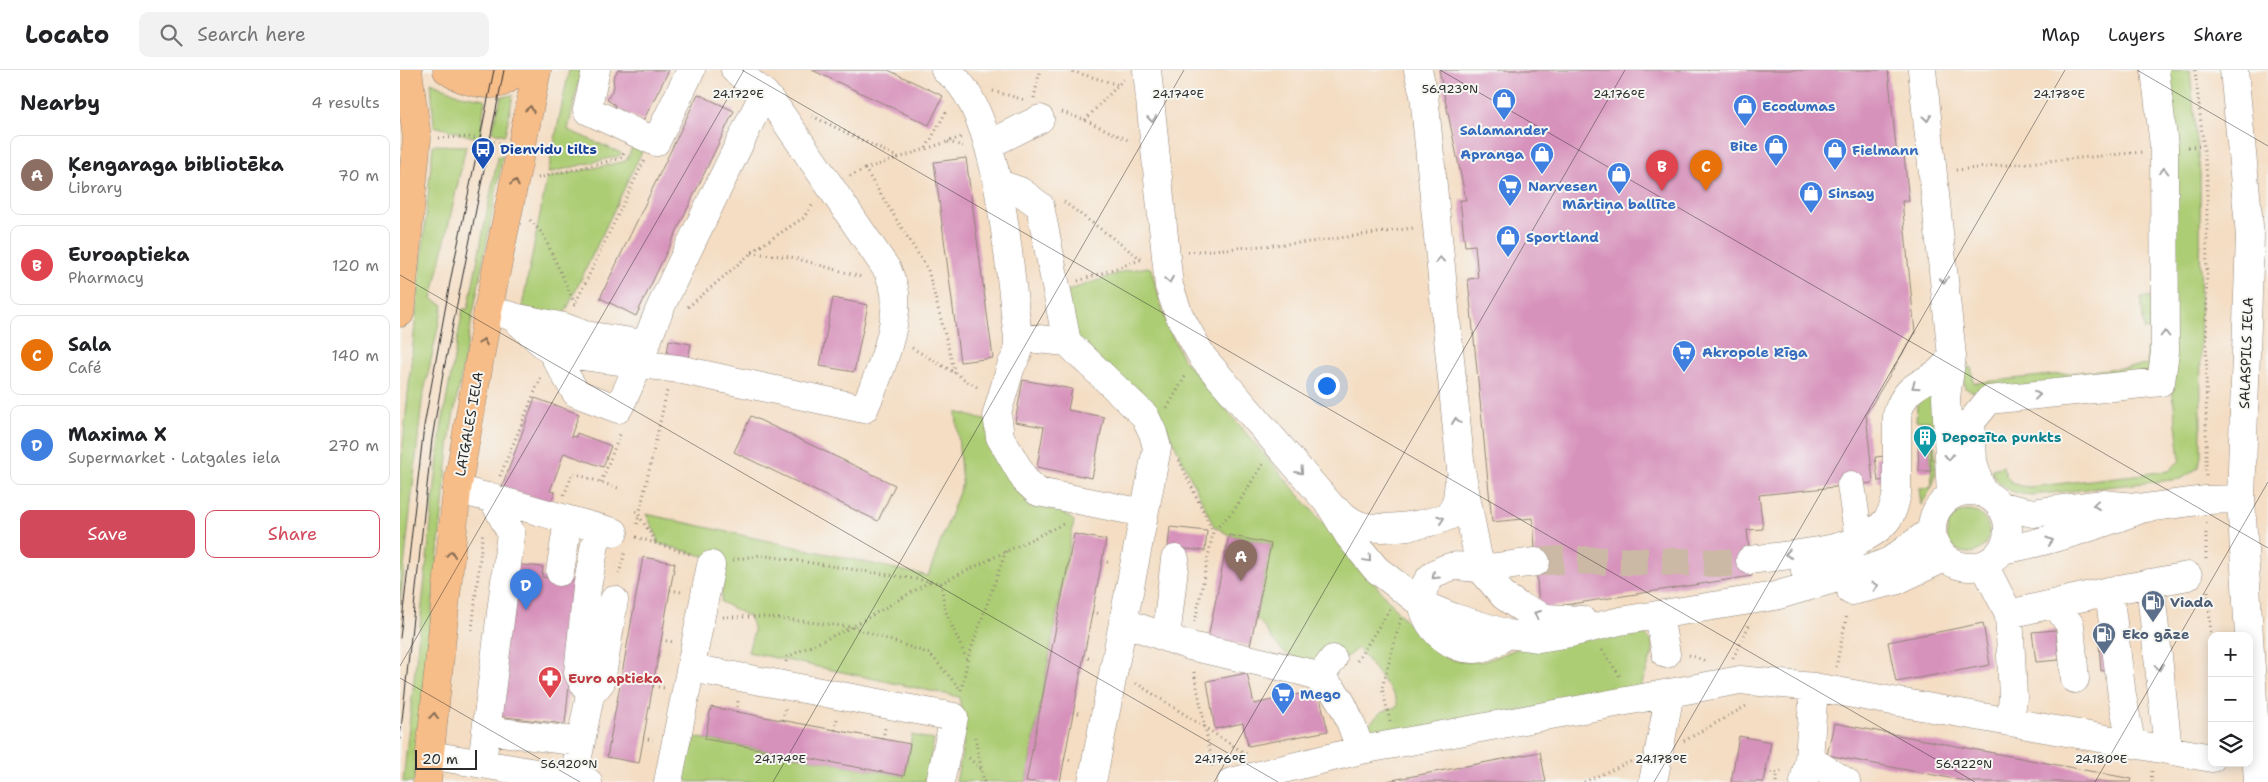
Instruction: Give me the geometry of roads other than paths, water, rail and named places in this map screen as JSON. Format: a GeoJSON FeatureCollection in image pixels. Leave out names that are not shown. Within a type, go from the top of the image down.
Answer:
{"type":"FeatureCollection","features":[{"type":"Feature","properties":{"kind":"highway"},"geometry":{"type":"LineString","coordinates":[[400,313],[405,205],[417,138],[408,70]]}},
{"type":"Feature","properties":{"kind":"highway"},"geometry":{"type":"LineString","coordinates":[[447,70],[461,78],[492,84],[502,82],[520,70]]}},
{"type":"Feature","properties":{"kind":"highway","name":"LATGALES IELA"},"geometry":{"type":"LineString","coordinates":[[427,782],[457,490],[500,314],[537,70]]}},
{"type":"Feature","properties":{"kind":"street"},"geometry":{"type":"LineString","coordinates":[[596,70],[587,110],[645,137],[691,70]]}},
{"type":"Feature","properties":{"kind":"street"},"geometry":{"type":"LineString","coordinates":[[500,314],[564,328],[641,354],[672,368],[864,409],[890,334],[895,310],[893,286],[888,271],[778,110],[764,93],[735,70]]}},
{"type":"Feature","properties":{"kind":"street"},"geometry":{"type":"LineString","coordinates":[[1418,70],[1424,95],[1461,470],[1480,568],[1504,596],[1520,607],[1546,618],[1620,621],[1641,610],[1672,600],[1790,576],[1829,564],[1848,552],[1859,540],[1886,522],[1895,505],[1897,492],[1896,415],[1903,398],[1909,390],[1939,374],[1952,356]]}},
{"type":"Feature","properties":{"kind":"street"},"geometry":{"type":"LineString","coordinates":[[1922,70],[1952,356],[1946,397],[1951,496]]}},
{"type":"Feature","properties":{"kind":"street"},"geometry":{"type":"LineString","coordinates":[[1993,558],[2008,539],[2008,528],[2006,516],[1991,500],[1973,462],[1971,422],[1989,400],[2161,382],[2165,352],[2164,150],[2155,70]]}},
{"type":"Feature","properties":{"kind":"street","name":"SALASPILS IELA"},"geometry":{"type":"LineString","coordinates":[[2234,70],[2250,236],[2241,500],[2249,632]]}},
{"type":"Feature","properties":{"kind":"street"},"geometry":{"type":"LineString","coordinates":[[1137,74],[1154,257],[1170,286],[1179,315],[1203,358],[1330,505],[1349,536],[1376,569],[1441,638],[1456,646],[1474,649],[1491,645],[1508,634],[1539,638],[1571,633],[1620,621],[1775,596],[1881,564],[1903,553],[1931,531]]}},
{"type":"Feature","properties":{"kind":"street"},"geometry":{"type":"LineString","coordinates":[[953,77],[968,92],[985,137],[999,184],[1018,337],[1018,353],[1011,366],[999,401],[1000,437],[1024,480],[1038,492],[1144,513]]}},
{"type":"Feature","properties":{"kind":"street"},"geometry":{"type":"LineString","coordinates":[[500,314],[552,352],[576,393],[618,408],[630,386],[641,354],[764,93]]}},
{"type":"Feature","properties":{"kind":"street"},"geometry":{"type":"LineString","coordinates":[[985,137],[1040,119]]}},
{"type":"Feature","properties":{"kind":"street"},"geometry":{"type":"LineString","coordinates":[[999,184],[1020,190],[1040,206],[1067,342],[1145,416],[1153,433],[1157,448],[1123,622],[1101,666],[1083,775]]}},
{"type":"Feature","properties":{"kind":"street"},"geometry":{"type":"LineString","coordinates":[[1018,337],[1067,342]]}},
{"type":"Feature","properties":{"kind":"street"},"geometry":{"type":"LineString","coordinates":[[552,352],[641,354]]}},
{"type":"Feature","properties":{"kind":"street"},"geometry":{"type":"LineString","coordinates":[[1330,505],[1357,525],[1375,528],[1439,521],[1451,515],[1457,499],[1461,470]]}},
{"type":"Feature","properties":{"kind":"street"},"geometry":{"type":"LineString","coordinates":[[1851,485],[1859,540]]}},
{"type":"Feature","properties":{"kind":"street"},"geometry":{"type":"LineString","coordinates":[[457,490],[566,509],[614,532],[587,588],[578,673],[590,695]]}},
{"type":"Feature","properties":{"kind":"street"},"geometry":{"type":"LineString","coordinates":[[2145,508],[2093,528],[1962,567],[1944,558],[1933,541],[1931,531],[1936,511],[1951,496],[1972,491],[1991,500],[2033,513],[2103,504],[2145,508],[2206,500],[2241,500]]}},
{"type":"Feature","properties":{"kind":"street"},"geometry":{"type":"LineString","coordinates":[[482,764],[511,533],[492,497]]}},
{"type":"Feature","properties":{"kind":"street"},"geometry":{"type":"LineString","coordinates":[[560,572],[566,509]]}},
{"type":"Feature","properties":{"kind":"street"},"geometry":{"type":"LineString","coordinates":[[1750,560],[1841,546],[1859,540]]}},
{"type":"Feature","properties":{"kind":"street"},"geometry":{"type":"LineString","coordinates":[[1775,596],[1807,598],[1858,590],[1913,574],[1944,558]]}},
{"type":"Feature","properties":{"kind":"street"},"geometry":{"type":"LineString","coordinates":[[1993,558],[2009,614],[2013,697],[2010,722]]}},
{"type":"Feature","properties":{"kind":"street"},"geometry":{"type":"LineString","coordinates":[[1175,559],[1178,642]]}},
{"type":"Feature","properties":{"kind":"street"},"geometry":{"type":"LineString","coordinates":[[1413,610],[1430,579],[1441,570],[1461,564],[1480,568],[1536,562]]}},
{"type":"Feature","properties":{"kind":"street"},"geometry":{"type":"LineString","coordinates":[[668,782],[711,565]]}},
{"type":"Feature","properties":{"kind":"street"},"geometry":{"type":"LineString","coordinates":[[2009,614],[2109,591],[2200,574]]}},
{"type":"Feature","properties":{"kind":"street"},"geometry":{"type":"LineString","coordinates":[[2150,583],[2168,749]]}},
{"type":"Feature","properties":{"kind":"street"},"geometry":{"type":"LineString","coordinates":[[2109,591],[2122,696],[2131,742]]}},
{"type":"Feature","properties":{"kind":"street"},"geometry":{"type":"LineString","coordinates":[[430,755],[578,781],[581,742],[590,695],[601,682],[614,600]]}},
{"type":"Feature","properties":{"kind":"street"},"geometry":{"type":"LineString","coordinates":[[2060,602],[2064,615],[2070,625],[2075,680]]}},
{"type":"Feature","properties":{"kind":"street"},"geometry":{"type":"LineString","coordinates":[[1659,616],[1666,654]]}},
{"type":"Feature","properties":{"kind":"street"},"geometry":{"type":"LineString","coordinates":[[1123,622],[1178,642],[1330,677],[1361,750]]}},
{"type":"Feature","properties":{"kind":"street"},"geometry":{"type":"LineString","coordinates":[[691,668],[954,717],[940,782]]}},
{"type":"Feature","properties":{"kind":"street","name":"SALASPILS IELA"},"geometry":{"type":"LineString","coordinates":[[2251,677],[2255,765]]}},
{"type":"Feature","properties":{"kind":"street"},"geometry":{"type":"LineString","coordinates":[[1248,778],[1361,750],[1740,680],[1822,689],[2100,736],[2208,757]]}},
{"type":"Feature","properties":{"kind":"street"},"geometry":{"type":"LineString","coordinates":[[1822,689],[1806,771],[1846,782]]}},
{"type":"Feature","properties":{"kind":"street"},"geometry":{"type":"LineString","coordinates":[[1653,782],[1670,694]]}},
{"type":"Feature","properties":{"kind":"street"},"geometry":{"type":"LineString","coordinates":[[2100,736],[2122,696]]}},
{"type":"Feature","properties":{"kind":"street"},"geometry":{"type":"LineString","coordinates":[[486,730],[581,742]]}},
{"type":"Feature","properties":{"kind":"tunnel"},"geometry":{"type":"LineString","coordinates":[[1536,562],[1559,560],[1726,563],[1750,560]]}},
{"type":"Feature","properties":{"kind":"tram line"},"geometry":{"type":"LineString","coordinates":[[400,638],[424,426],[451,277],[494,70]]}},
{"type":"Feature","properties":{"kind":"tram line"},"geometry":{"type":"LineString","coordinates":[[400,739],[432,439],[443,374],[504,70]]}},
{"type":"Feature","properties":{"kind":"place","name":"Salamander"},"geometry":{"type":"Point","coordinates":[1504,121]}},
{"type":"Feature","properties":{"kind":"place","name":"Ecodumas"},"geometry":{"type":"Point","coordinates":[1745,127]}},
{"type":"Feature","properties":{"kind":"place","name":"Bite"},"geometry":{"type":"Point","coordinates":[1776,167]}},
{"type":"Feature","properties":{"kind":"place","name":"Dienvidu tilts"},"geometry":{"type":"Point","coordinates":[483,170]}},
{"type":"Feature","properties":{"kind":"place","name":"Fielmann"},"geometry":{"type":"Point","coordinates":[1835,171]}},
{"type":"Feature","properties":{"kind":"place","name":"Apranga"},"geometry":{"type":"Point","coordinates":[1542,175]}},
{"type":"Feature","properties":{"kind":"place","name":"Euroaptieka"},"geometry":{"type":"Point","coordinates":[1662,191]}},
{"type":"Feature","properties":{"kind":"place","name":"Sala"},"geometry":{"type":"Point","coordinates":[1706,191]}},
{"type":"Feature","properties":{"kind":"place","name":"Mārtiņa ballīte"},"geometry":{"type":"Point","coordinates":[1619,195]}},
{"type":"Feature","properties":{"kind":"place","name":"Narvesen"},"geometry":{"type":"Point","coordinates":[1510,207]}},
{"type":"Feature","properties":{"kind":"place","name":"Sinsay"},"geometry":{"type":"Point","coordinates":[1811,214]}},
{"type":"Feature","properties":{"kind":"place","name":"Sportland"},"geometry":{"type":"Point","coordinates":[1508,258]}},
{"type":"Feature","properties":{"kind":"place","name":"Akropole Rīga"},"geometry":{"type":"Point","coordinates":[1684,373]}},
{"type":"Feature","properties":{"kind":"place","name":"Depozīta punkts"},"geometry":{"type":"Point","coordinates":[1925,458]}},
{"type":"Feature","properties":{"kind":"place","name":"Ķengaraga bibliotēka"},"geometry":{"type":"Point","coordinates":[1241,581]}},
{"type":"Feature","properties":{"kind":"place","name":"Maxima X"},"geometry":{"type":"Point","coordinates":[526,610]}},
{"type":"Feature","properties":{"kind":"place","name":"Viada"},"geometry":{"type":"Point","coordinates":[2153,623]}},
{"type":"Feature","properties":{"kind":"place","name":"Eko gāze"},"geometry":{"type":"Point","coordinates":[2104,655]}},
{"type":"Feature","properties":{"kind":"place","name":"Euro aptieka"},"geometry":{"type":"Point","coordinates":[550,699]}},
{"type":"Feature","properties":{"kind":"place","name":"Mego"},"geometry":{"type":"Point","coordinates":[1283,715]}}]}
